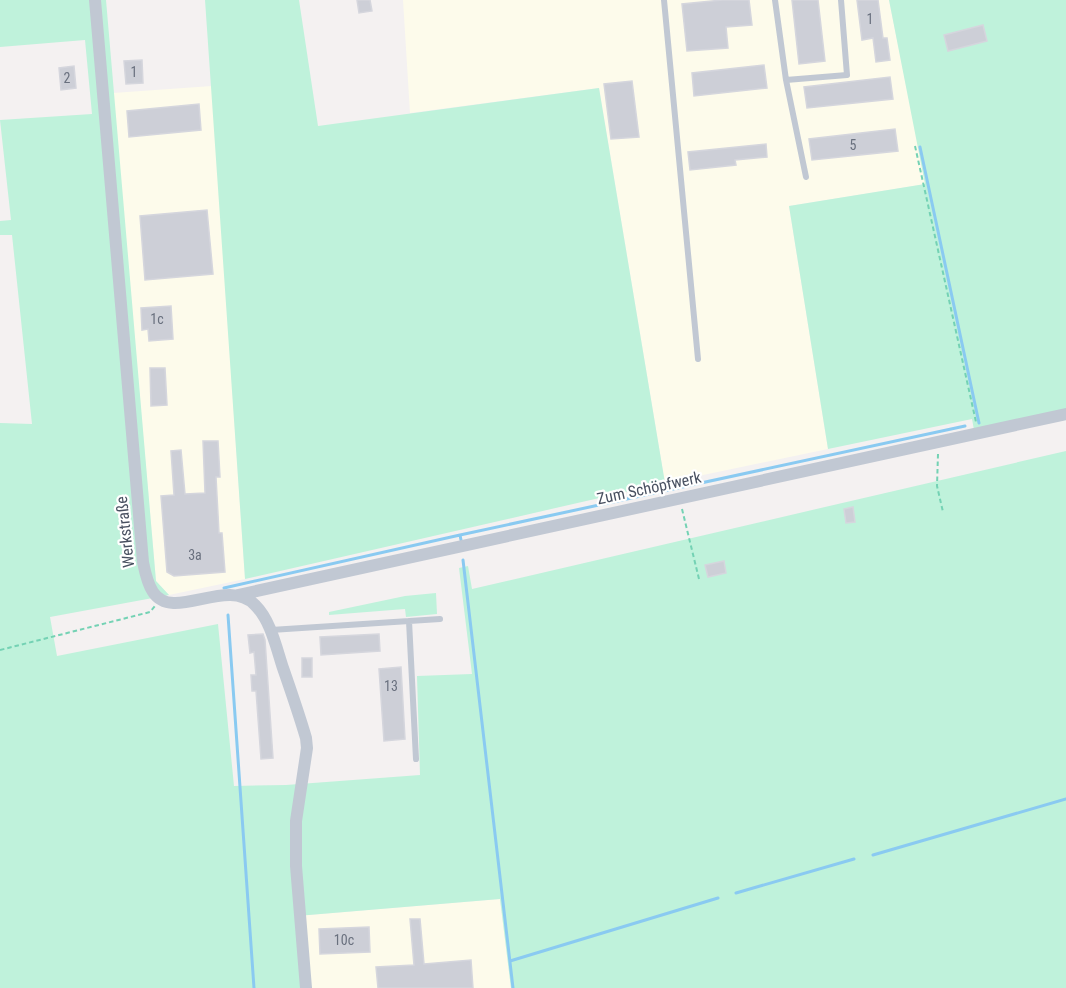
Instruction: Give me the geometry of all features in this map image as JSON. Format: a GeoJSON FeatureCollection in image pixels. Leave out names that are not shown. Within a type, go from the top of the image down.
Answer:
{"type":"FeatureCollection","features":[{"type":"Feature","properties":{"kind":"street","name":"Werkstraße"},"geometry":{"type":"LineString","coordinates":[[95,0],[142,561],[148,583],[160,600]]}},
{"type":"Feature","properties":{"kind":"street","name":"Zum Schöpfwerk"},"geometry":{"type":"LineString","coordinates":[[238,595],[1066,414]]}},
{"type":"Feature","properties":{"kind":"street"},"geometry":{"type":"LineString","coordinates":[[160,600],[175,604],[221,595],[238,595],[255,604],[271,630],[306,738],[307,748],[296,821],[296,866],[306,988]]}},
{"type":"Feature","properties":{"kind":"lane"},"geometry":{"type":"LineString","coordinates":[[664,0],[698,359]]}},
{"type":"Feature","properties":{"kind":"lane"},"geometry":{"type":"LineString","coordinates":[[775,0],[786,80],[806,177]]}},
{"type":"Feature","properties":{"kind":"lane"},"geometry":{"type":"LineString","coordinates":[[786,80],[847,75],[841,0]]}},
{"type":"Feature","properties":{"kind":"lane"},"geometry":{"type":"LineString","coordinates":[[271,630],[440,619]]}},
{"type":"Feature","properties":{"kind":"lane"},"geometry":{"type":"LineString","coordinates":[[409,621],[416,759]]}},
{"type":"Feature","properties":{"kind":"path"},"geometry":{"type":"LineString","coordinates":[[915,146],[978,433]]}},
{"type":"Feature","properties":{"kind":"path"},"geometry":{"type":"LineString","coordinates":[[935,442],[938,454],[937,486],[943,512]]}},
{"type":"Feature","properties":{"kind":"path"},"geometry":{"type":"LineString","coordinates":[[679,498],[699,579]]}},
{"type":"Feature","properties":{"kind":"path"},"geometry":{"type":"LineString","coordinates":[[0,650],[150,612],[160,600]]}},
{"type":"Feature","properties":{"kind":"shaded area"},"geometry":{"type":"Polygon","coordinates":[[[403,0],[889,0],[926,184],[789,206],[828,449],[665,483],[599,88],[410,113],[403,0]]]}},
{"type":"Feature","properties":{"kind":"shaded area"},"geometry":{"type":"Polygon","coordinates":[[[212,86],[245,579],[169,595],[156,581],[113,93],[212,86]]]}},
{"type":"Feature","properties":{"kind":"shaded area"},"geometry":{"type":"Polygon","coordinates":[[[500,899],[511,988],[302,988],[296,916],[500,899]]]}},
{"type":"Feature","properties":{"kind":"green space"},"geometry":{"type":"Polygon","coordinates":[[[0,0],[106,0],[156,581],[169,595],[50,617],[57,656],[218,624],[234,786],[286,785],[420,775],[417,676],[472,674],[459,568],[468,566],[472,589],[1066,451],[1066,988],[511,988],[500,899],[297,916],[302,988],[0,988],[0,423],[32,424],[12,235],[0,235],[0,221],[11,220],[0,120],[92,114],[85,40],[0,47],[0,0]]]}},
{"type":"Feature","properties":{"kind":"green space"},"geometry":{"type":"Polygon","coordinates":[[[205,0],[299,0],[318,126],[599,88],[665,483],[245,579],[205,0]]]}},
{"type":"Feature","properties":{"kind":"green space"},"geometry":{"type":"Polygon","coordinates":[[[889,0],[1066,0],[1066,409],[974,430],[972,419],[828,449],[789,206],[925,184],[889,0]]]}},
{"type":"Feature","properties":{"kind":"green space"},"geometry":{"type":"Polygon","coordinates":[[[436,593],[437,614],[406,617],[405,609],[329,615],[329,612],[405,596],[436,593]]]}},
{"type":"Feature","properties":{"kind":"building"},"geometry":{"type":"Polygon","coordinates":[[[357,0],[370,0],[372,11],[359,13],[357,0]]]}},
{"type":"Feature","properties":{"kind":"building"},"geometry":{"type":"Polygon","coordinates":[[[749,0],[752,25],[726,27],[728,48],[687,51],[682,4],[749,0]]]}},
{"type":"Feature","properties":{"kind":"building"},"geometry":{"type":"Polygon","coordinates":[[[792,0],[818,0],[825,61],[799,64],[792,0]]]}},
{"type":"Feature","properties":{"kind":"building"},"geometry":{"type":"Polygon","coordinates":[[[857,0],[878,0],[883,38],[887,38],[890,60],[876,62],[873,38],[862,40],[857,0]]]}},
{"type":"Feature","properties":{"kind":"building"},"geometry":{"type":"Polygon","coordinates":[[[983,25],[987,41],[948,51],[944,35],[983,25]]]}},
{"type":"Feature","properties":{"kind":"building"},"geometry":{"type":"Polygon","coordinates":[[[142,60],[143,83],[126,84],[124,61],[142,60]]]}},
{"type":"Feature","properties":{"kind":"building"},"geometry":{"type":"Polygon","coordinates":[[[764,65],[767,88],[694,96],[692,73],[764,65]]]}},
{"type":"Feature","properties":{"kind":"building"},"geometry":{"type":"Polygon","coordinates":[[[74,66],[76,88],[61,90],[59,68],[74,66]]]}},
{"type":"Feature","properties":{"kind":"building"},"geometry":{"type":"Polygon","coordinates":[[[890,77],[893,99],[807,108],[804,87],[890,77]]]}},
{"type":"Feature","properties":{"kind":"building"},"geometry":{"type":"Polygon","coordinates":[[[632,81],[639,137],[611,139],[604,84],[632,81]]]}},
{"type":"Feature","properties":{"kind":"building"},"geometry":{"type":"Polygon","coordinates":[[[199,104],[201,130],[129,137],[127,111],[199,104]]]}},
{"type":"Feature","properties":{"kind":"building"},"geometry":{"type":"Polygon","coordinates":[[[895,129],[898,151],[812,160],[809,139],[895,129]]]}},
{"type":"Feature","properties":{"kind":"building"},"geometry":{"type":"Polygon","coordinates":[[[766,144],[767,157],[735,160],[736,165],[690,170],[688,152],[766,144]]]}},
{"type":"Feature","properties":{"kind":"building"},"geometry":{"type":"Polygon","coordinates":[[[207,210],[213,274],[145,280],[140,216],[207,210]]]}},
{"type":"Feature","properties":{"kind":"building"},"geometry":{"type":"Polygon","coordinates":[[[171,306],[173,339],[149,341],[148,329],[142,330],[141,308],[171,306]]]}},
{"type":"Feature","properties":{"kind":"building"},"geometry":{"type":"Polygon","coordinates":[[[150,368],[165,368],[167,405],[151,406],[150,368]]]}},
{"type":"Feature","properties":{"kind":"building"},"geometry":{"type":"Polygon","coordinates":[[[203,441],[218,441],[220,477],[216,477],[219,533],[222,533],[225,572],[174,576],[167,572],[161,496],[174,495],[171,451],[181,450],[185,494],[205,493],[203,441]]]}},
{"type":"Feature","properties":{"kind":"building"},"geometry":{"type":"Polygon","coordinates":[[[853,507],[855,522],[846,523],[844,509],[853,507]]]}},
{"type":"Feature","properties":{"kind":"building"},"geometry":{"type":"Polygon","coordinates":[[[724,561],[726,573],[708,577],[705,565],[724,561]]]}},
{"type":"Feature","properties":{"kind":"building"},"geometry":{"type":"Polygon","coordinates":[[[263,634],[273,758],[261,759],[256,691],[252,691],[251,675],[256,675],[254,652],[250,653],[248,635],[263,634]]]}},
{"type":"Feature","properties":{"kind":"building"},"geometry":{"type":"Polygon","coordinates":[[[379,634],[380,651],[321,655],[320,637],[379,634]]]}},
{"type":"Feature","properties":{"kind":"building"},"geometry":{"type":"Polygon","coordinates":[[[302,658],[312,658],[312,677],[302,677],[302,658]]]}},
{"type":"Feature","properties":{"kind":"building"},"geometry":{"type":"Polygon","coordinates":[[[401,667],[405,739],[384,741],[379,669],[401,667]]]}},
{"type":"Feature","properties":{"kind":"building"},"geometry":{"type":"Polygon","coordinates":[[[410,919],[420,919],[424,964],[471,960],[473,988],[378,988],[376,967],[414,965],[410,919]]]}},
{"type":"Feature","properties":{"kind":"building"},"geometry":{"type":"Polygon","coordinates":[[[369,927],[370,952],[320,954],[319,929],[369,927]]]}},
{"type":"Feature","properties":{"kind":"waterway"},"geometry":{"type":"LineString","coordinates":[[920,147],[979,423]]}},
{"type":"Feature","properties":{"kind":"waterway"},"geometry":{"type":"LineString","coordinates":[[461,540],[460,535],[965,426]]}},
{"type":"Feature","properties":{"kind":"waterway"},"geometry":{"type":"LineString","coordinates":[[224,588],[460,535]]}},
{"type":"Feature","properties":{"kind":"waterway"},"geometry":{"type":"LineString","coordinates":[[463,560],[513,988]]}},
{"type":"Feature","properties":{"kind":"waterway"},"geometry":{"type":"LineString","coordinates":[[228,615],[254,988]]}},
{"type":"Feature","properties":{"kind":"waterway"},"geometry":{"type":"LineString","coordinates":[[873,855],[1066,799]]}},
{"type":"Feature","properties":{"kind":"waterway"},"geometry":{"type":"LineString","coordinates":[[736,893],[854,859]]}},
{"type":"Feature","properties":{"kind":"waterway"},"geometry":{"type":"LineString","coordinates":[[510,961],[718,898]]}}]}
